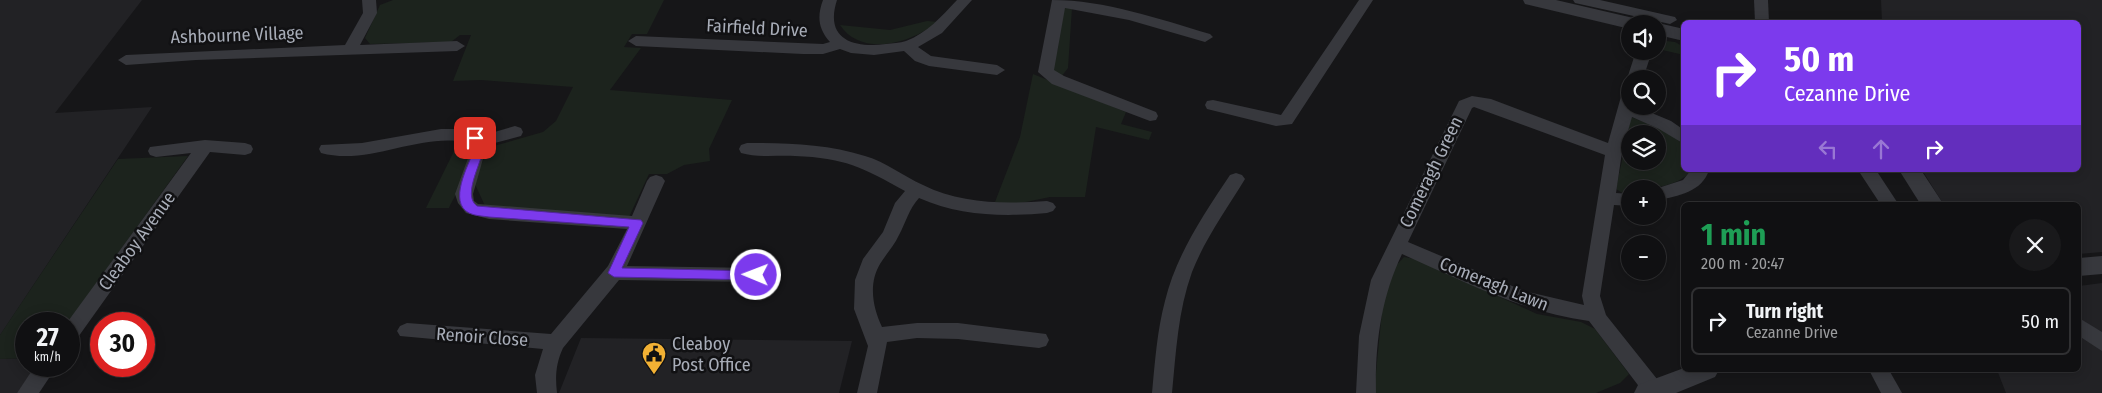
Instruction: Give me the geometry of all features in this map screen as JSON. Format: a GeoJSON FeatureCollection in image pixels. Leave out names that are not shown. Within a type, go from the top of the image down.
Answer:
{"type":"FeatureCollection","features":[{"type":"Feature","properties":{"kind":"street"},"geometry":{"type":"LineString","coordinates":[[350,49],[370,13],[369,0]]}},
{"type":"Feature","properties":{"kind":"street"},"geometry":{"type":"LineString","coordinates":[[830,0],[826,15],[827,26],[834,38],[841,44]]}},
{"type":"Feature","properties":{"kind":"street"},"geometry":{"type":"LineString","coordinates":[[965,0],[936,30],[908,46],[916,56],[929,61],[997,70]]}},
{"type":"Feature","properties":{"kind":"street"},"geometry":{"type":"LineString","coordinates":[[1213,105],[1283,122],[1292,114],[1366,0]]}},
{"type":"Feature","properties":{"kind":"street"},"geometry":{"type":"LineString","coordinates":[[1532,0],[1557,3],[1621,20]]}},
{"type":"Feature","properties":{"kind":"street"},"geometry":{"type":"LineString","coordinates":[[1580,0],[1630,15]]}},
{"type":"Feature","properties":{"kind":"street"},"geometry":{"type":"LineString","coordinates":[[1762,0],[1762,20]]}},
{"type":"Feature","properties":{"kind":"street"},"geometry":{"type":"LineString","coordinates":[[1150,116],[1047,74],[1045,67],[1052,44],[1055,13],[1059,1],[1131,16],[1205,37]]}},
{"type":"Feature","properties":{"kind":"street"},"geometry":{"type":"LineString","coordinates":[[1666,26],[1681,34]]}},
{"type":"Feature","properties":{"kind":"street","name":"Fairfield Drive"},"geometry":{"type":"LineString","coordinates":[[636,40],[803,49],[828,48],[841,44],[851,48],[874,50],[908,46]]}},
{"type":"Feature","properties":{"kind":"street","name":"Ashbourne Village"},"geometry":{"type":"LineString","coordinates":[[126,60],[188,55],[457,46]]}},
{"type":"Feature","properties":{"kind":"street","name":"Comeragh Green"},"geometry":{"type":"LineString","coordinates":[[1366,393],[1368,338],[1380,280],[1462,109],[1469,102],[1489,104],[1614,152]]}},
{"type":"Feature","properties":{"kind":"street"},"geometry":{"type":"LineString","coordinates":[[1623,115],[1614,152],[1606,198],[1591,290],[1591,302],[1595,314],[1650,392],[1701,372]]}},
{"type":"Feature","properties":{"kind":"street"},"geometry":{"type":"LineString","coordinates":[[1650,115],[1681,136]]}},
{"type":"Feature","properties":{"kind":"street"},"geometry":{"type":"LineString","coordinates":[[479,142],[515,132]]}},
{"type":"Feature","properties":{"kind":"street"},"geometry":{"type":"LineString","coordinates":[[327,149],[361,149],[450,135],[471,136],[479,142]]}},
{"type":"Feature","properties":{"kind":"street"},"geometry":{"type":"LineString","coordinates":[[479,142],[479,150],[464,194],[468,206],[473,210],[489,213],[637,223]]}},
{"type":"Feature","properties":{"kind":"street"},"geometry":{"type":"LineString","coordinates":[[156,151],[205,146],[245,149]]}},
{"type":"Feature","properties":{"kind":"street","name":"Cleaboy Avenue"},"geometry":{"type":"LineString","coordinates":[[80,320],[205,146]]}},
{"type":"Feature","properties":{"kind":"street"},"geometry":{"type":"LineString","coordinates":[[747,149],[803,151],[857,159],[881,168],[916,190],[940,199],[980,207],[1014,209],[1047,207]]}},
{"type":"Feature","properties":{"kind":"street"},"geometry":{"type":"LineString","coordinates":[[1666,191],[1694,182],[1699,178],[1700,172]]}},
{"type":"Feature","properties":{"kind":"street"},"geometry":{"type":"LineString","coordinates":[[1868,172],[1888,202]]}},
{"type":"Feature","properties":{"kind":"street"},"geometry":{"type":"LineString","coordinates":[[1911,172],[1931,202]]}},
{"type":"Feature","properties":{"kind":"street"},"geometry":{"type":"LineString","coordinates":[[1162,393],[1172,314],[1180,279],[1202,234],[1236,179]]}},
{"type":"Feature","properties":{"kind":"street"},"geometry":{"type":"LineString","coordinates":[[547,393],[545,375],[557,342],[569,324],[614,273],[656,181]]}},
{"type":"Feature","properties":{"kind":"street"},"geometry":{"type":"LineString","coordinates":[[867,393],[877,352],[876,336],[864,309],[864,280],[870,264],[891,234],[904,202],[916,190]]}},
{"type":"Feature","properties":{"kind":"street"},"geometry":{"type":"LineString","coordinates":[[1606,198],[1621,199]]}},
{"type":"Feature","properties":{"kind":"street","name":"Comeragh Lawn"},"geometry":{"type":"LineString","coordinates":[[1396,244],[1530,301],[1561,310],[1595,314]]}},
{"type":"Feature","properties":{"kind":"street"},"geometry":{"type":"LineString","coordinates":[[2081,267],[2102,265]]}},
{"type":"Feature","properties":{"kind":"street"},"geometry":{"type":"LineString","coordinates":[[614,273],[756,275]]}},
{"type":"Feature","properties":{"kind":"street"},"geometry":{"type":"LineString","coordinates":[[876,336],[901,332],[954,330],[1039,340]]}},
{"type":"Feature","properties":{"kind":"street","name":"Renoir Close"},"geometry":{"type":"LineString","coordinates":[[407,331],[557,342]]}},
{"type":"Feature","properties":{"kind":"street"},"geometry":{"type":"LineString","coordinates":[[1880,372],[1892,393]]}},
{"type":"Feature","properties":{"kind":"street"},"geometry":{"type":"LineString","coordinates":[[27,393],[38,377]]}},
{"type":"Feature","properties":{"kind":"shaded area"},"geometry":{"type":"Polygon","coordinates":[[[0,0],[142,0],[55,113],[152,107],[0,335],[0,0]]]}},
{"type":"Feature","properties":{"kind":"shaded area"},"geometry":{"type":"Polygon","coordinates":[[[393,0],[664,0],[647,34],[632,34],[624,47],[641,48],[610,90],[732,100],[709,149],[710,161],[684,165],[667,174],[649,174],[629,217],[486,208],[474,182],[486,153],[494,146],[543,132],[556,121],[573,87],[481,80],[453,81],[471,35],[460,35],[451,42],[370,44],[365,38],[380,5],[393,0]]]}},
{"type":"Feature","properties":{"kind":"shaded area"},"geometry":{"type":"Polygon","coordinates":[[[1881,0],[2102,0],[2102,252],[2081,254],[2081,202],[1942,202],[1923,172],[2081,172],[2081,20],[1882,20],[1881,0]]]}},
{"type":"Feature","properties":{"kind":"shaded area"},"geometry":{"type":"Polygon","coordinates":[[[1072,8],[1068,68],[1061,77],[1051,68],[1058,48],[1060,10],[1072,8]]]}},
{"type":"Feature","properties":{"kind":"shaded area"},"geometry":{"type":"Polygon","coordinates":[[[927,21],[938,22],[914,36],[887,44],[861,41],[849,35],[840,25],[890,30],[927,21]]]}},
{"type":"Feature","properties":{"kind":"shaded area"},"geometry":{"type":"Polygon","coordinates":[[[1666,41],[1675,42],[1681,45],[1681,54],[1666,51],[1666,41]]]}},
{"type":"Feature","properties":{"kind":"shaded area"},"geometry":{"type":"Polygon","coordinates":[[[1033,74],[1126,112],[1121,124],[1152,132],[1149,140],[1096,127],[1085,197],[1050,197],[1011,205],[995,202],[1020,137],[1033,74]]]}},
{"type":"Feature","properties":{"kind":"shaded area"},"geometry":{"type":"Polygon","coordinates":[[[1631,117],[1652,125],[1629,125],[1631,117]]]}},
{"type":"Feature","properties":{"kind":"shaded area"},"geometry":{"type":"Polygon","coordinates":[[[1666,132],[1681,144],[1681,172],[1690,172],[1666,185],[1666,180],[1621,180],[1621,192],[1616,189],[1621,165],[1621,170],[1666,170],[1666,132]]]}},
{"type":"Feature","properties":{"kind":"shaded area"},"geometry":{"type":"Polygon","coordinates":[[[459,141],[467,145],[470,151],[470,160],[462,182],[449,208],[426,208],[459,141]]]}},
{"type":"Feature","properties":{"kind":"shaded area"},"geometry":{"type":"Polygon","coordinates":[[[188,156],[76,312],[15,312],[118,159],[188,156]]]}},
{"type":"Feature","properties":{"kind":"shaded area"},"geometry":{"type":"Polygon","coordinates":[[[1404,257],[1416,259],[1537,314],[1581,322],[1595,329],[1629,374],[1620,383],[1596,393],[1374,393],[1383,301],[1393,269],[1404,257]]]}},
{"type":"Feature","properties":{"kind":"shaded area"},"geometry":{"type":"Polygon","coordinates":[[[2102,283],[2102,393],[2006,393],[1998,372],[2081,372],[2081,286],[2102,283]]]}},
{"type":"Feature","properties":{"kind":"shaded area"},"geometry":{"type":"Polygon","coordinates":[[[15,313],[15,358],[0,359],[0,335],[15,313]]]}},
{"type":"Feature","properties":{"kind":"shaded area"},"geometry":{"type":"Polygon","coordinates":[[[581,338],[852,341],[839,393],[559,393],[581,338]]]}},
{"type":"Feature","properties":{"kind":"shaded area"},"geometry":{"type":"Polygon","coordinates":[[[15,358],[15,377],[28,377],[17,393],[0,393],[0,359],[15,358]]]}},
{"type":"Feature","properties":{"kind":"place","name":"Cleaboy Post Office"},"geometry":{"type":"Point","coordinates":[654,375]}},
{"type":"Feature","properties":{"kind":"route"},"geometry":{"type":"LineString","coordinates":[[475,138],[479,142],[479,150],[464,194],[468,206],[473,210],[489,213],[637,223],[614,273],[756,275]]}}]}
